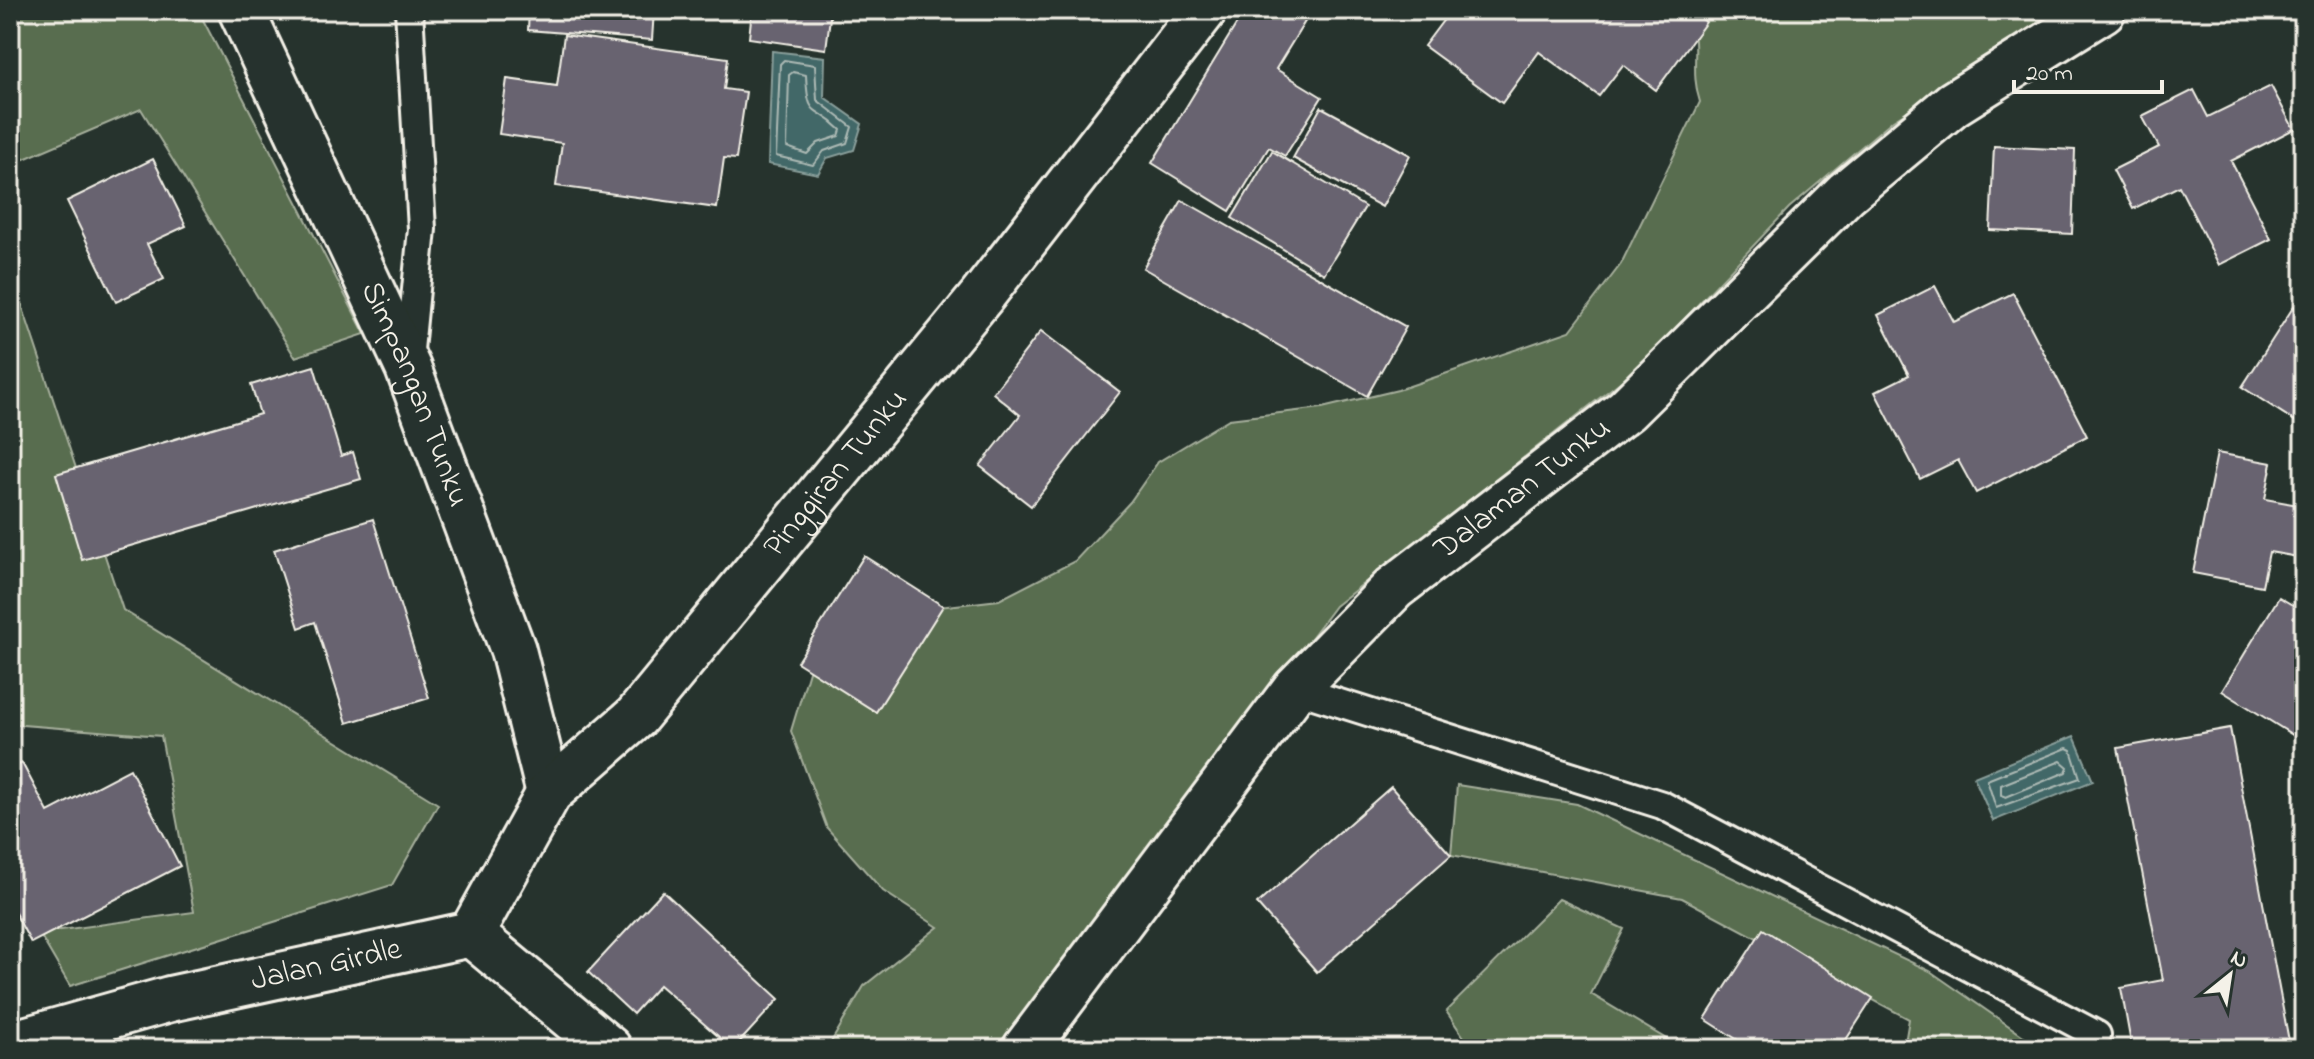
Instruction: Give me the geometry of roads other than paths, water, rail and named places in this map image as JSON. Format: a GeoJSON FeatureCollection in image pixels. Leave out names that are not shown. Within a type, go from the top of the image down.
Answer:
{"type":"FeatureCollection","features":[{"type":"Feature","properties":{"kind":"street","name":"Pinggiran Tunku"},"geometry":{"type":"LineString","coordinates":[[471,934],[549,793],[636,717],[982,296],[1204,10]]}},
{"type":"Feature","properties":{"kind":"street","name":"Dalaman Tunku"},"geometry":{"type":"LineString","coordinates":[[1025,1049],[1295,689],[1394,588],[1626,410],[1846,193],[1953,104],[2103,10]]}},
{"type":"Feature","properties":{"kind":"street","name":"Simpangan Tunku"},"geometry":{"type":"LineString","coordinates":[[241,11],[408,368],[513,650],[549,793]]}},
{"type":"Feature","properties":{"kind":"street","name":"Jalan Girdle"},"geometry":{"type":"LineString","coordinates":[[10,1044],[170,999],[471,934]]}},
{"type":"Feature","properties":{"kind":"street"},"geometry":{"type":"LineString","coordinates":[[471,934],[609,1049]]}},
{"type":"Feature","properties":{"kind":"lane"},"geometry":{"type":"LineString","coordinates":[[408,368],[422,229],[409,10]]}},
{"type":"Feature","properties":{"kind":"lane"},"geometry":{"type":"LineString","coordinates":[[1295,689],[1662,805],[2097,1035]]}},
{"type":"Feature","properties":{"kind":"water"},"geometry":{"type":"Polygon","coordinates":[[[772,51],[825,57],[824,97],[862,124],[854,150],[827,158],[818,174],[768,164],[772,51]]]}},
{"type":"Feature","properties":{"kind":"water"},"geometry":{"type":"Polygon","coordinates":[[[2074,736],[2093,781],[1993,821],[1974,777],[2074,736]]]}}]}
